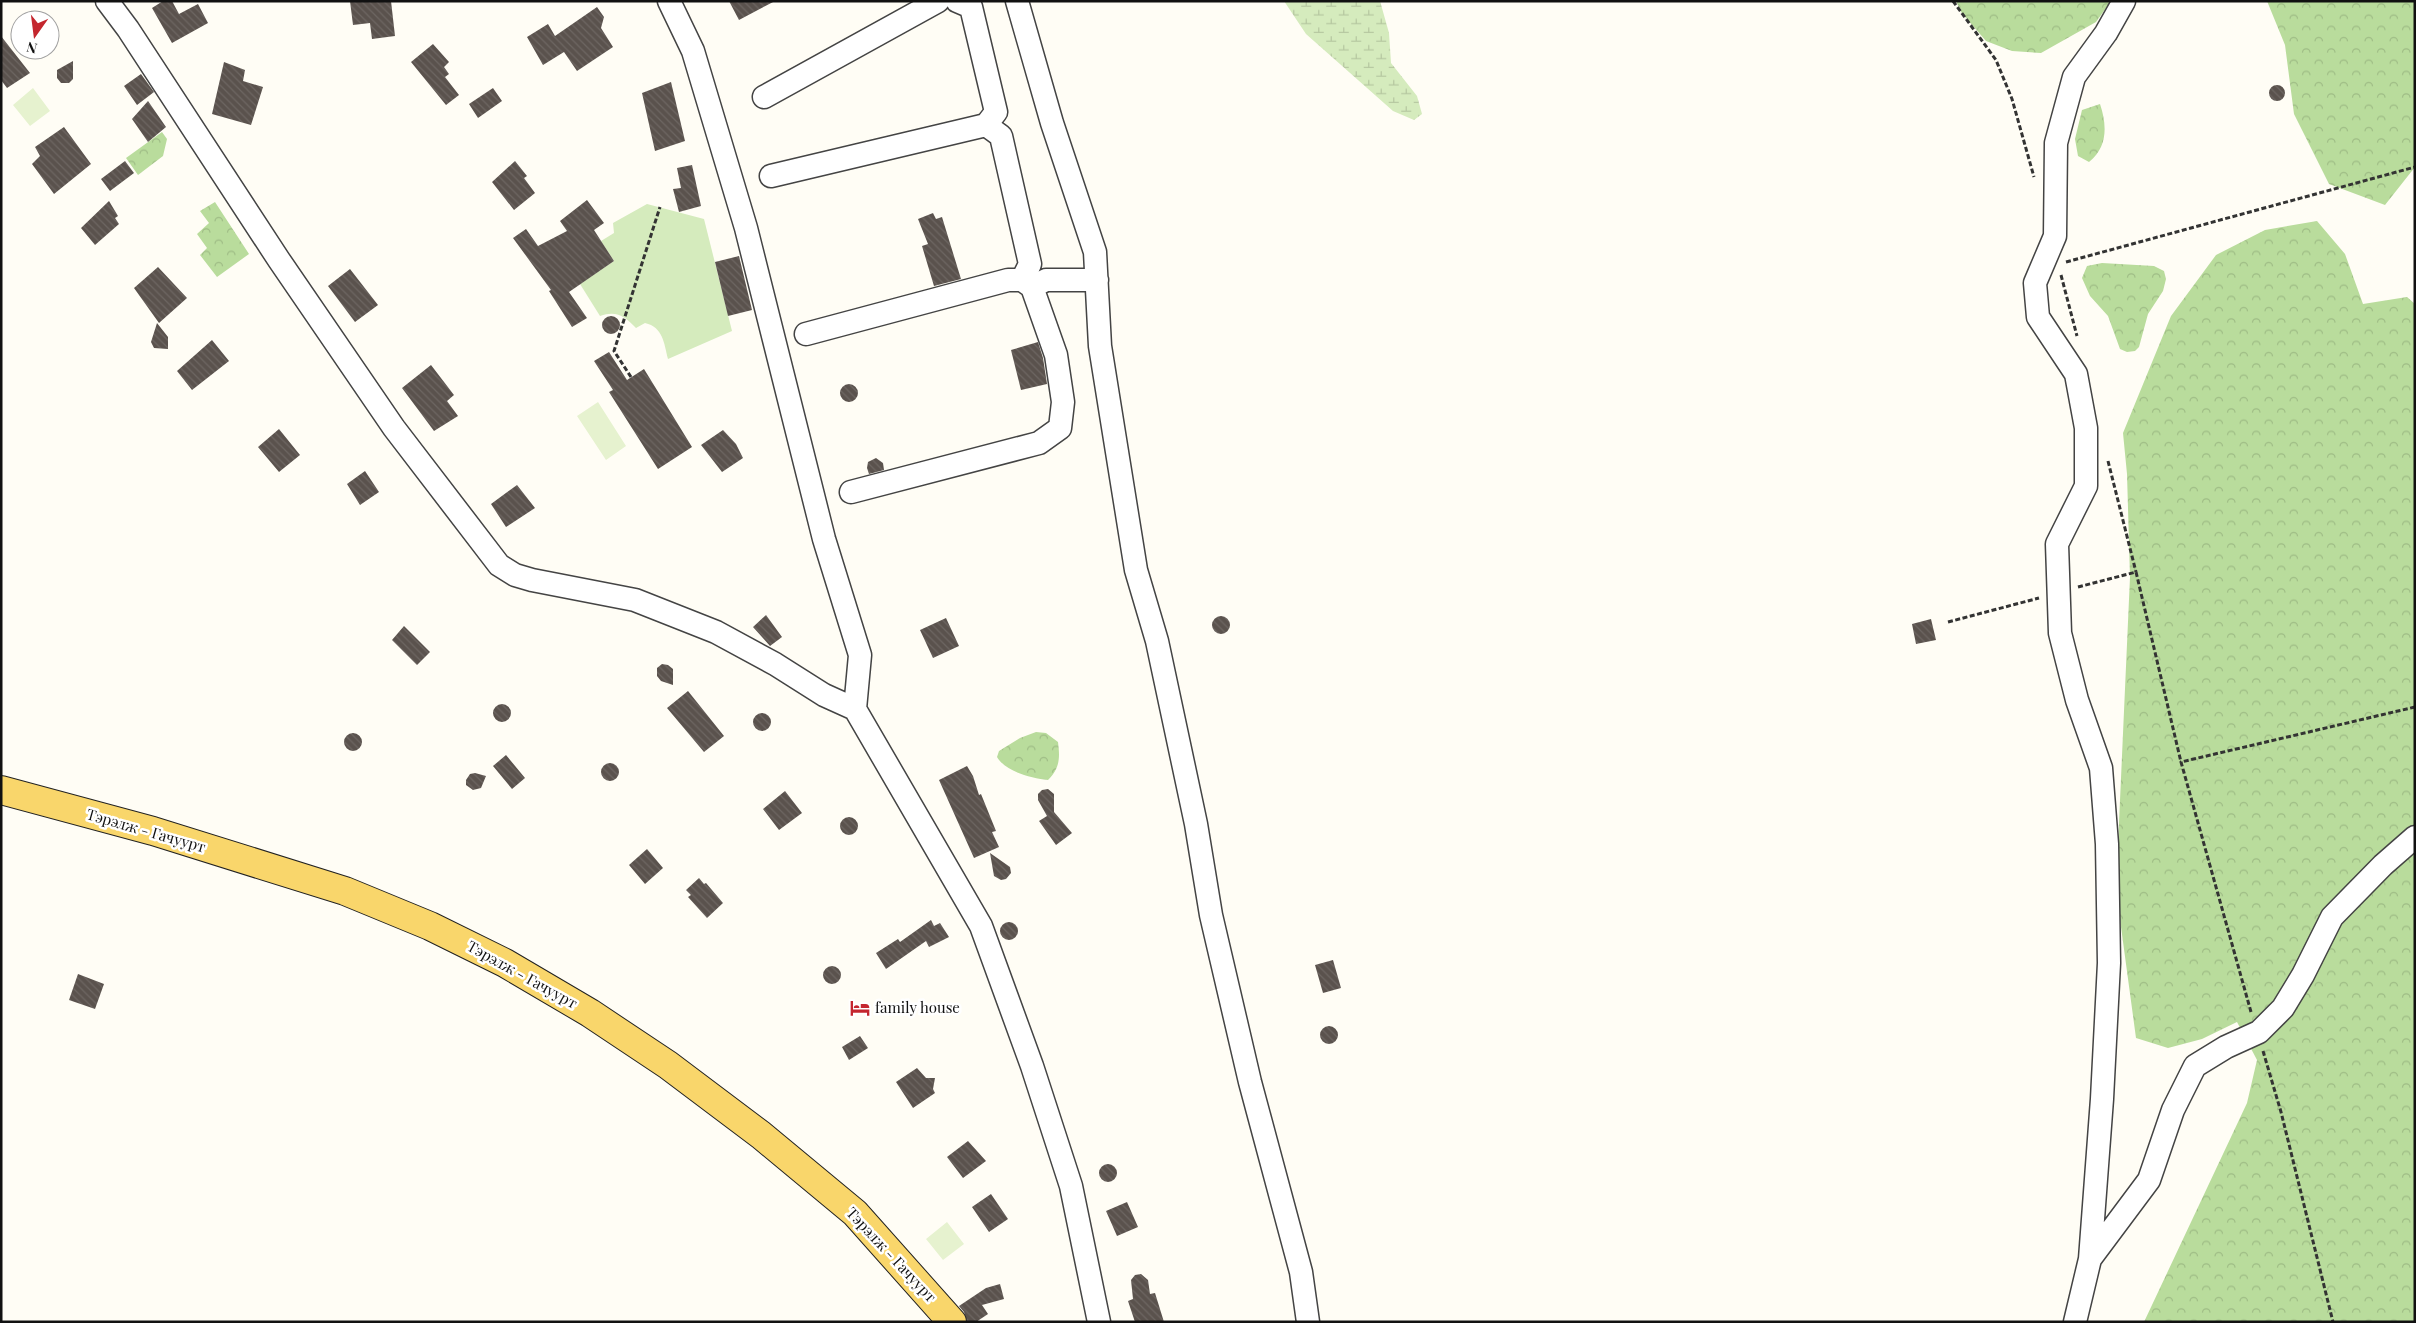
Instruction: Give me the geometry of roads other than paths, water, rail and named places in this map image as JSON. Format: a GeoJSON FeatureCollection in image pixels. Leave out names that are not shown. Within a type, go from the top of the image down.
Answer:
{"type":"FeatureCollection","features":[{"type":"Feature","properties":{"kind":"main road","name":"Тэрэлж - Гачуурт"},"geometry":{"type":"LineString","coordinates":[[1,790],[153,831],[344,891],[430,926],[505,963],[590,1013],[668,1065],[761,1135],[855,1214],[952,1322]]}},
{"type":"Feature","properties":{"kind":"street"},"geometry":{"type":"LineString","coordinates":[[107,1],[128,29],[279,260],[394,428],[499,565],[516,575],[532,580],[635,600],[716,632],[775,664],[824,695],[855,709],[982,926],[1032,1066],[1071,1186],[1099,1322]]}},
{"type":"Feature","properties":{"kind":"street"},"geometry":{"type":"LineString","coordinates":[[668,1],[693,51],[746,228],[824,538],[860,655],[855,709]]}},
{"type":"Feature","properties":{"kind":"street"},"geometry":{"type":"LineString","coordinates":[[764,97],[938,1]]}},
{"type":"Feature","properties":{"kind":"street"},"geometry":{"type":"LineString","coordinates":[[771,176],[986,125],[996,112],[971,7],[957,1]]}},
{"type":"Feature","properties":{"kind":"street"},"geometry":{"type":"LineString","coordinates":[[1017,1],[1052,123],[1095,252],[1100,346],[1136,570],[1157,642],[1196,824],[1211,915],[1250,1082],[1301,1272],[1308,1322]]}},
{"type":"Feature","properties":{"kind":"street"},"geometry":{"type":"LineString","coordinates":[[2075,1322],[2090,1259],[2102,1099],[2109,962],[2108,844],[2101,768],[2077,700],[2060,633],[2057,544],[2086,486],[2086,428],[2076,374],[2038,317],[2035,283],[2055,236],[2056,143],[2074,78],[2106,33],[2124,1]]}},
{"type":"Feature","properties":{"kind":"street"},"geometry":{"type":"LineString","coordinates":[[851,492],[1039,443],[1060,428],[1063,402],[1056,355],[1027,284],[1030,264],[1002,136],[986,125]]}},
{"type":"Feature","properties":{"kind":"street"},"geometry":{"type":"LineString","coordinates":[[806,334],[1008,280],[1027,284],[1046,280],[1097,280]]}},
{"type":"Feature","properties":{"kind":"street"},"geometry":{"type":"LineString","coordinates":[[2090,1259],[2149,1180],[2173,1110],[2196,1066],[2226,1047],[2260,1032],[2283,1008],[2303,975],[2332,917],[2383,865],[2415,837]]}},
{"type":"Feature","properties":{"kind":"place","name":"family house"},"geometry":{"type":"Point","coordinates":[860,1008]}}]}
